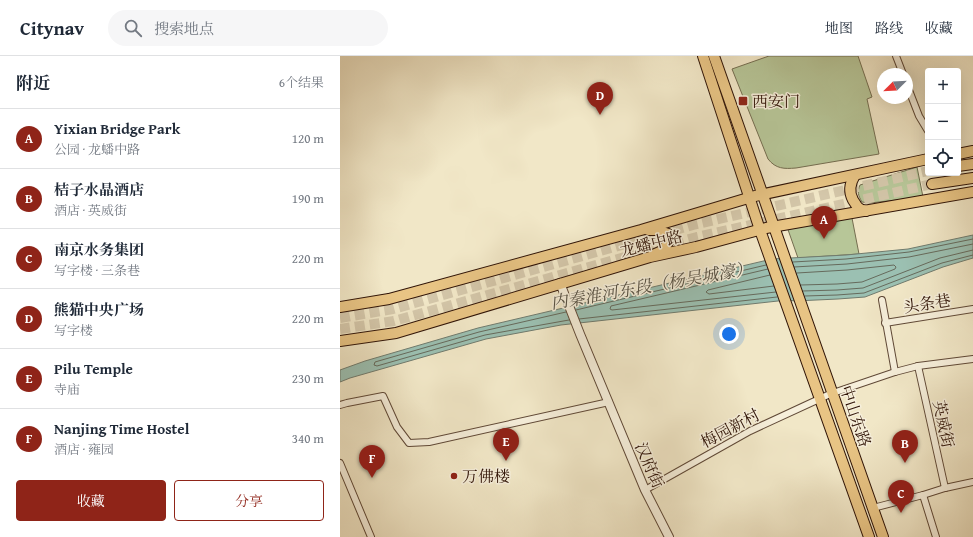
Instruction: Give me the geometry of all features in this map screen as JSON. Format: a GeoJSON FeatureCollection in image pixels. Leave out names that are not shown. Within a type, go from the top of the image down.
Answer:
{"type":"FeatureCollection","features":[{"type":"Feature","properties":{"kind":"main road"},"geometry":{"type":"LineString","coordinates":[[703,56],[760,230],[868,537]]}},
{"type":"Feature","properties":{"kind":"main road","name":"中山东路"},"geometry":{"type":"LineString","coordinates":[[714,56],[831,394],[883,537]]}},
{"type":"Feature","properties":{"kind":"main road"},"geometry":{"type":"LineString","coordinates":[[961,153],[973,151]]}},
{"type":"Feature","properties":{"kind":"main road","name":"龙蟠中路"},"geometry":{"type":"LineString","coordinates":[[340,307],[389,299],[641,230],[763,194],[925,160]]}},
{"type":"Feature","properties":{"kind":"main road"},"geometry":{"type":"LineString","coordinates":[[961,166],[973,164]]}},
{"type":"Feature","properties":{"kind":"main road"},"geometry":{"type":"LineString","coordinates":[[855,175],[850,185],[852,198],[858,208],[866,211]]}},
{"type":"Feature","properties":{"kind":"main road"},"geometry":{"type":"LineString","coordinates":[[932,184],[973,178]]}},
{"type":"Feature","properties":{"kind":"main road","name":"龙蟠中路"},"geometry":{"type":"LineString","coordinates":[[340,341],[396,333],[650,257],[696,247],[774,226],[973,192]]}},
{"type":"Feature","properties":{"kind":"main road"},"geometry":{"type":"LineString","coordinates":[[641,230],[657,230],[668,234],[670,238],[664,250],[650,257]]}},
{"type":"Feature","properties":{"kind":"street"},"geometry":{"type":"LineString","coordinates":[[896,56],[901,68]]}},
{"type":"Feature","properties":{"kind":"street"},"geometry":{"type":"LineString","coordinates":[[913,100],[925,126]]}},
{"type":"Feature","properties":{"kind":"street","name":"汉府街"},"geometry":{"type":"LineString","coordinates":[[560,283],[645,490],[669,537]]}},
{"type":"Feature","properties":{"kind":"street"},"geometry":{"type":"LineString","coordinates":[[882,300],[895,372]]}},
{"type":"Feature","properties":{"kind":"street","name":"头条巷"},"geometry":{"type":"LineString","coordinates":[[885,323],[973,309]]}},
{"type":"Feature","properties":{"kind":"street","name":"梅园新村"},"geometry":{"type":"LineString","coordinates":[[645,490],[750,431],[831,394],[895,372],[918,366],[973,359]]}},
{"type":"Feature","properties":{"kind":"street","name":"英威街"},"geometry":{"type":"LineString","coordinates":[[918,366],[945,488]]}},
{"type":"Feature","properties":{"kind":"street"},"geometry":{"type":"LineString","coordinates":[[340,405],[347,402],[383,396],[397,427],[409,443],[429,442],[609,402]]}},
{"type":"Feature","properties":{"kind":"street"},"geometry":{"type":"LineString","coordinates":[[340,463],[371,537]]}},
{"type":"Feature","properties":{"kind":"street"},"geometry":{"type":"LineString","coordinates":[[873,508],[945,488],[973,482]]}},
{"type":"Feature","properties":{"kind":"street"},"geometry":{"type":"LineString","coordinates":[[923,495],[936,537]]}},
{"type":"Feature","properties":{"kind":"shaded area"},"geometry":{"type":"Polygon","coordinates":[[[769,56],[858,56],[872,97],[867,99],[879,154],[796,168],[780,168],[774,165],[768,159],[732,69],[769,56]]]}},
{"type":"Feature","properties":{"kind":"shaded area"},"geometry":{"type":"Polygon","coordinates":[[[917,167],[923,197],[870,203],[862,202],[858,194],[860,185],[917,167]]]}},
{"type":"Feature","properties":{"kind":"shaded area"},"geometry":{"type":"Polygon","coordinates":[[[851,213],[859,254],[798,258],[786,224],[851,213]]]}},
{"type":"Feature","properties":{"kind":"water"},"geometry":{"type":"Polygon","coordinates":[[[973,235],[973,258],[943,267],[865,297],[795,301],[787,300],[561,325],[486,339],[340,382],[340,370],[365,361],[478,328],[772,259],[846,255],[908,249],[973,235]]]}},
{"type":"Feature","properties":{"kind":"tunnel"},"geometry":{"type":"LineString","coordinates":[[340,318],[393,309],[693,225],[925,172]]}},
{"type":"Feature","properties":{"kind":"tunnel"},"geometry":{"type":"LineString","coordinates":[[340,329],[394,321],[697,237],[932,184]]}},
{"type":"Feature","properties":{"kind":"place","name":"西安门"},"geometry":{"type":"Point","coordinates":[743,101]}},
{"type":"Feature","properties":{"kind":"place","name":"熊猫中央广场"},"geometry":{"type":"Point","coordinates":[600,115]}},
{"type":"Feature","properties":{"kind":"place","name":"Yixian Bridge Park"},"geometry":{"type":"Point","coordinates":[824,239]}},
{"type":"Feature","properties":{"kind":"place","name":"Pilu Temple"},"geometry":{"type":"Point","coordinates":[506,461]}},
{"type":"Feature","properties":{"kind":"place","name":"桔子水晶酒店"},"geometry":{"type":"Point","coordinates":[905,463]}},
{"type":"Feature","properties":{"kind":"place","name":"万佛楼"},"geometry":{"type":"Point","coordinates":[454,476]}},
{"type":"Feature","properties":{"kind":"place","name":"Nanjing Time Hostel"},"geometry":{"type":"Point","coordinates":[372,478]}},
{"type":"Feature","properties":{"kind":"place","name":"南京水务集团"},"geometry":{"type":"Point","coordinates":[901,513]}},
{"type":"Feature","properties":{"kind":"water label","name":"内秦淮河东段（杨吴城濠）"},"geometry":{"type":"Point","coordinates":[651,285]}}]}
